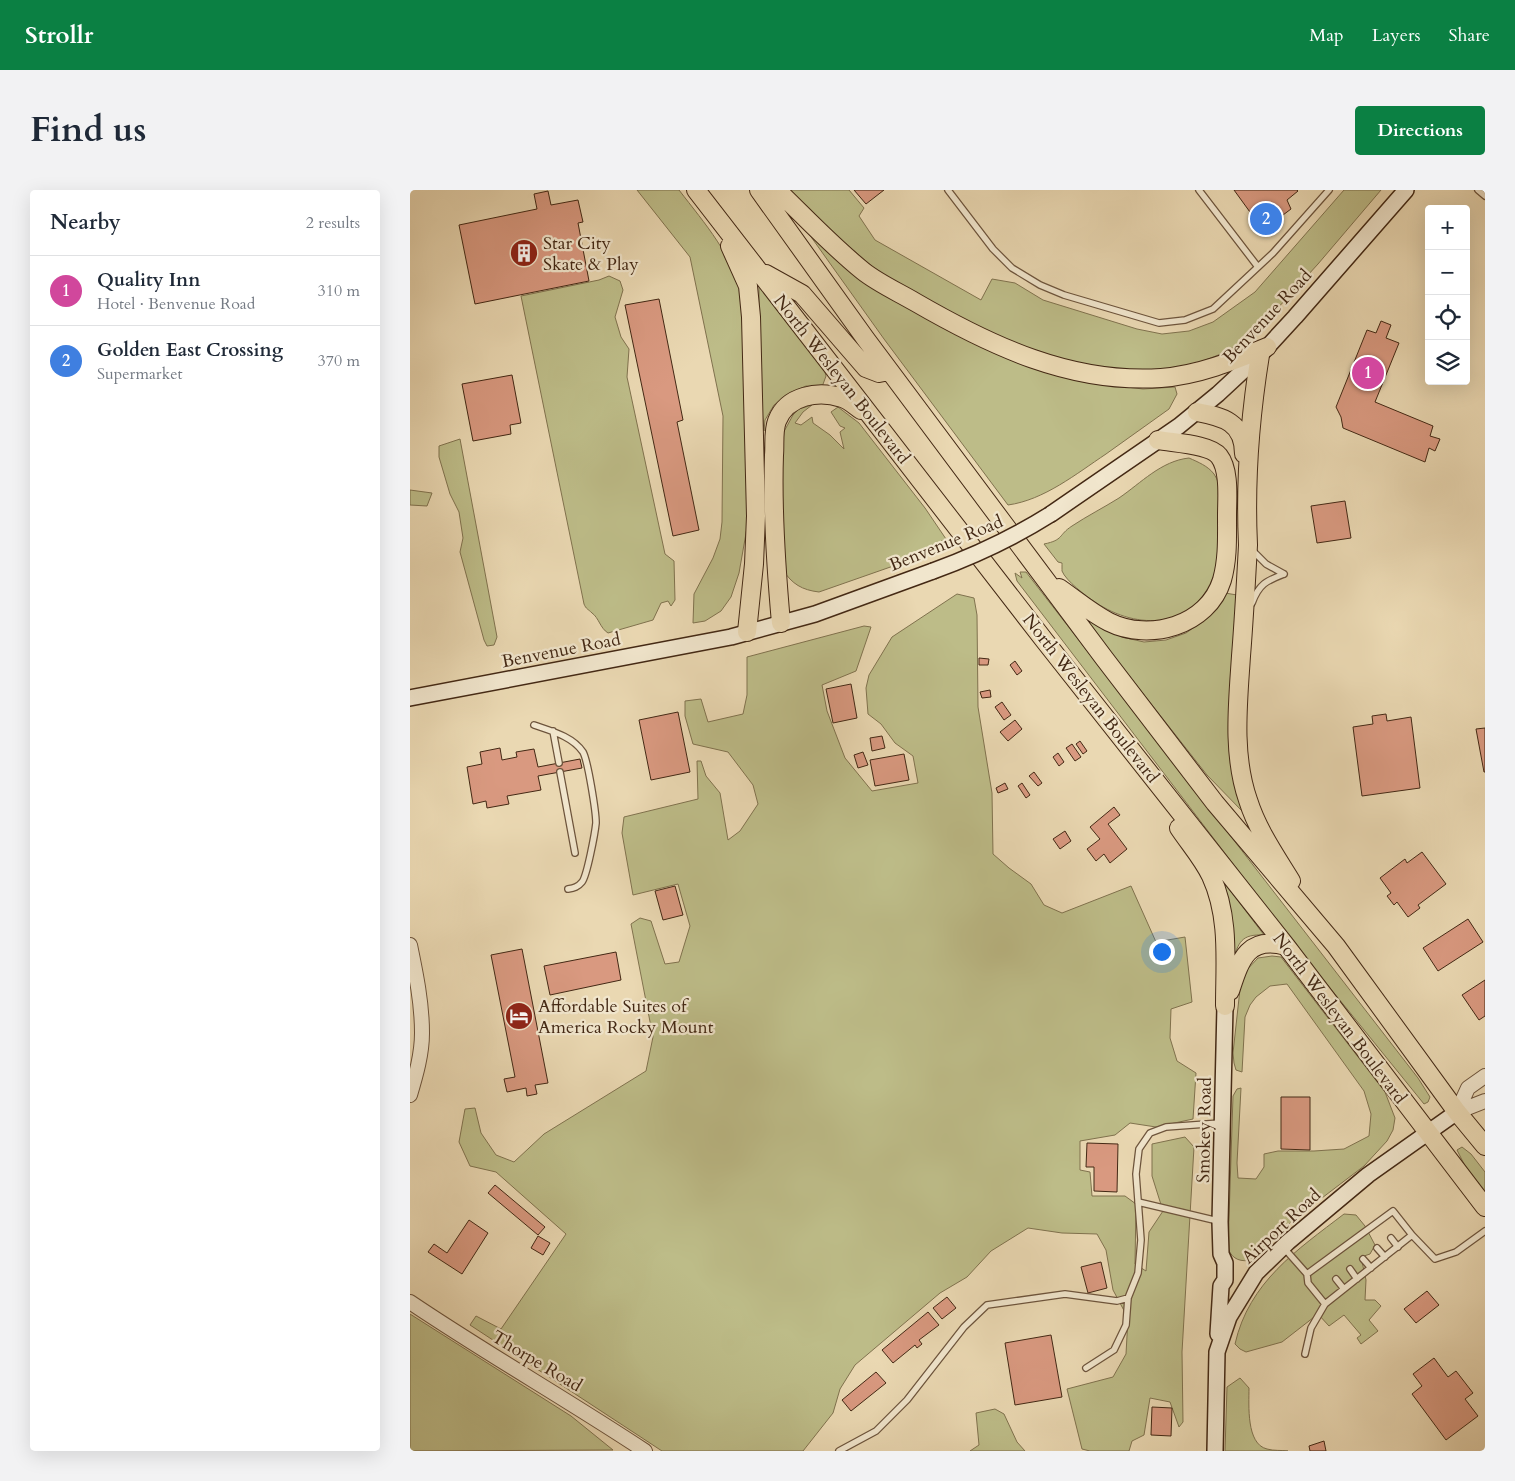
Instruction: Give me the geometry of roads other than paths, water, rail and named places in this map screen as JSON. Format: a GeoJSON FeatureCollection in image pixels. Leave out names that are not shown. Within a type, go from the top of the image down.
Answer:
{"type":"FeatureCollection","features":[{"type":"Feature","properties":{"kind":"highway"},"geometry":{"type":"LineString","coordinates":[[692,190],[698,202],[727,241],[748,286],[751,317],[756,516],[754,564],[747,632]]}},
{"type":"Feature","properties":{"kind":"highway","name":"North Wesleyan Boulevard"},"geometry":{"type":"LineString","coordinates":[[696,190],[1044,640],[1286,946],[1485,1207]]}},
{"type":"Feature","properties":{"kind":"highway","name":"North Wesleyan Boulevard"},"geometry":{"type":"LineString","coordinates":[[759,190],[889,371],[1215,803],[1343,956],[1457,1112],[1485,1146]]}},
{"type":"Feature","properties":{"kind":"highway"},"geometry":{"type":"LineString","coordinates":[[777,190],[815,228],[864,272],[944,318],[1003,348],[1049,366],[1075,372],[1120,378],[1162,378],[1208,370],[1263,351]]}},
{"type":"Feature","properties":{"kind":"highway"},"geometry":{"type":"LineString","coordinates":[[758,270],[802,294],[866,368],[879,373],[889,371]]}},
{"type":"Feature","properties":{"kind":"highway"},"geometry":{"type":"LineString","coordinates":[[1247,524],[1252,405],[1263,351]]}},
{"type":"Feature","properties":{"kind":"highway"},"geometry":{"type":"LineString","coordinates":[[781,623],[775,549],[774,467],[777,421],[785,408],[802,397],[821,394],[844,398],[862,411],[896,449]]}},
{"type":"Feature","properties":{"kind":"highway"},"geometry":{"type":"LineString","coordinates":[[1197,412],[1219,416],[1230,421],[1238,431],[1244,444],[1243,492],[1248,545],[1238,730],[1239,762],[1247,799],[1258,826],[1322,930]]}},
{"type":"Feature","properties":{"kind":"highway"},"geometry":{"type":"LineString","coordinates":[[1044,577],[1109,622],[1129,629],[1153,631],[1175,627],[1207,605],[1222,581],[1225,565],[1227,485],[1224,467],[1219,455],[1205,448],[1158,440]]}},
{"type":"Feature","properties":{"kind":"highway"},"geometry":{"type":"LineString","coordinates":[[1127,744],[1210,875],[1220,899],[1225,932],[1225,1006]]}},
{"type":"Feature","properties":{"kind":"highway"},"geometry":{"type":"LineString","coordinates":[[1225,1006],[1241,960],[1250,950],[1260,944],[1274,943],[1286,946]]}},
{"type":"Feature","properties":{"kind":"main road","name":"Benvenue Road"},"geometry":{"type":"LineString","coordinates":[[410,698],[731,637],[815,614],[976,555],[1024,532],[1197,412],[1263,351],[1406,190]]}},
{"type":"Feature","properties":{"kind":"main road","name":"Smokey Road"},"geometry":{"type":"LineString","coordinates":[[1217,1352],[1221,1286],[1225,1280],[1225,1263],[1221,1254],[1220,1222],[1225,1006]]}},
{"type":"Feature","properties":{"kind":"main road","name":"Airport Road"},"geometry":{"type":"LineString","coordinates":[[1215,1451],[1217,1352],[1229,1317],[1256,1273],[1283,1247],[1368,1175],[1457,1112]]}},
{"type":"Feature","properties":{"kind":"street"},"geometry":{"type":"LineString","coordinates":[[410,945],[420,997],[422,1035],[418,1067],[410,1094]]}},
{"type":"Feature","properties":{"kind":"street"},"geometry":{"type":"LineString","coordinates":[[1457,1112],[1468,1088],[1485,1076]]}},
{"type":"Feature","properties":{"kind":"street"},"geometry":{"type":"LineString","coordinates":[[1457,1112],[1485,1101]]}},
{"type":"Feature","properties":{"kind":"street","name":"Thorpe Road"},"geometry":{"type":"LineString","coordinates":[[410,1302],[466,1340],[609,1426],[646,1451]]}},
{"type":"Feature","properties":{"kind":"lane"},"geometry":{"type":"LineString","coordinates":[[948,190],[993,249],[1012,268],[1033,281],[1064,295],[1159,323],[1184,320],[1213,309],[1258,267],[1329,190]]}},
{"type":"Feature","properties":{"kind":"lane"},"geometry":{"type":"LineString","coordinates":[[1199,190],[1258,267]]}},
{"type":"Feature","properties":{"kind":"lane"},"geometry":{"type":"LineString","coordinates":[[1478,190],[1485,196]]}},
{"type":"Feature","properties":{"kind":"lane"},"geometry":{"type":"LineString","coordinates":[[1242,634],[1257,590],[1268,580],[1284,574],[1266,564],[1248,545]]}},
{"type":"Feature","properties":{"kind":"lane"},"geometry":{"type":"LineString","coordinates":[[534,725],[553,730],[577,744],[584,754],[595,809],[596,825],[584,878],[577,887],[568,889]]}},
{"type":"Feature","properties":{"kind":"lane"},"geometry":{"type":"LineString","coordinates":[[553,730],[559,763]]}},
{"type":"Feature","properties":{"kind":"lane"},"geometry":{"type":"LineString","coordinates":[[560,772],[575,853]]}},
{"type":"Feature","properties":{"kind":"lane"},"geometry":{"type":"LineString","coordinates":[[1086,1368],[1114,1350],[1126,1325],[1128,1298],[1138,1273],[1141,1240],[1136,1174],[1139,1149],[1150,1134],[1166,1126],[1223,1123]]}},
{"type":"Feature","properties":{"kind":"lane"},"geometry":{"type":"LineString","coordinates":[[1138,1202],[1220,1222]]}},
{"type":"Feature","properties":{"kind":"lane"},"geometry":{"type":"LineString","coordinates":[[1307,1274],[1380,1225],[1393,1211],[1412,1235],[1435,1259],[1456,1252],[1485,1231]]}},
{"type":"Feature","properties":{"kind":"lane"},"geometry":{"type":"LineString","coordinates":[[1305,1354],[1311,1328],[1325,1304],[1412,1235]]}},
{"type":"Feature","properties":{"kind":"lane"},"geometry":{"type":"LineString","coordinates":[[1391,1238],[1398,1247]]}},
{"type":"Feature","properties":{"kind":"lane"},"geometry":{"type":"LineString","coordinates":[[1351,1243],[1355,1248]]}},
{"type":"Feature","properties":{"kind":"lane"},"geometry":{"type":"LineString","coordinates":[[1283,1247],[1307,1274],[1308,1283],[1325,1304]]}},
{"type":"Feature","properties":{"kind":"lane"},"geometry":{"type":"LineString","coordinates":[[1377,1248],[1384,1257]]}},
{"type":"Feature","properties":{"kind":"lane"},"geometry":{"type":"LineString","coordinates":[[1336,1253],[1341,1259]]}},
{"type":"Feature","properties":{"kind":"lane"},"geometry":{"type":"LineString","coordinates":[[1363,1259],[1371,1268]]}},
{"type":"Feature","properties":{"kind":"lane"},"geometry":{"type":"LineString","coordinates":[[1323,1263],[1327,1269]]}},
{"type":"Feature","properties":{"kind":"lane"},"geometry":{"type":"LineString","coordinates":[[1350,1269],[1357,1279]]}},
{"type":"Feature","properties":{"kind":"lane"},"geometry":{"type":"LineString","coordinates":[[1336,1279],[1344,1289]]}},
{"type":"Feature","properties":{"kind":"lane"},"geometry":{"type":"LineString","coordinates":[[839,1451],[876,1431],[906,1400],[964,1327],[987,1305],[1065,1294],[1117,1301],[1128,1298]]}},
{"type":"Feature","properties":{"kind":"place","name":"Golden East Crossing"},"geometry":{"type":"Point","coordinates":[1266,219]}},
{"type":"Feature","properties":{"kind":"place","name":"Star City Skate & Play"},"geometry":{"type":"Point","coordinates":[524,253]}},
{"type":"Feature","properties":{"kind":"place","name":"Quality Inn"},"geometry":{"type":"Point","coordinates":[1368,373]}},
{"type":"Feature","properties":{"kind":"place","name":"Affordable Suites of America Rocky Mount"},"geometry":{"type":"Point","coordinates":[519,1016]}}]}
